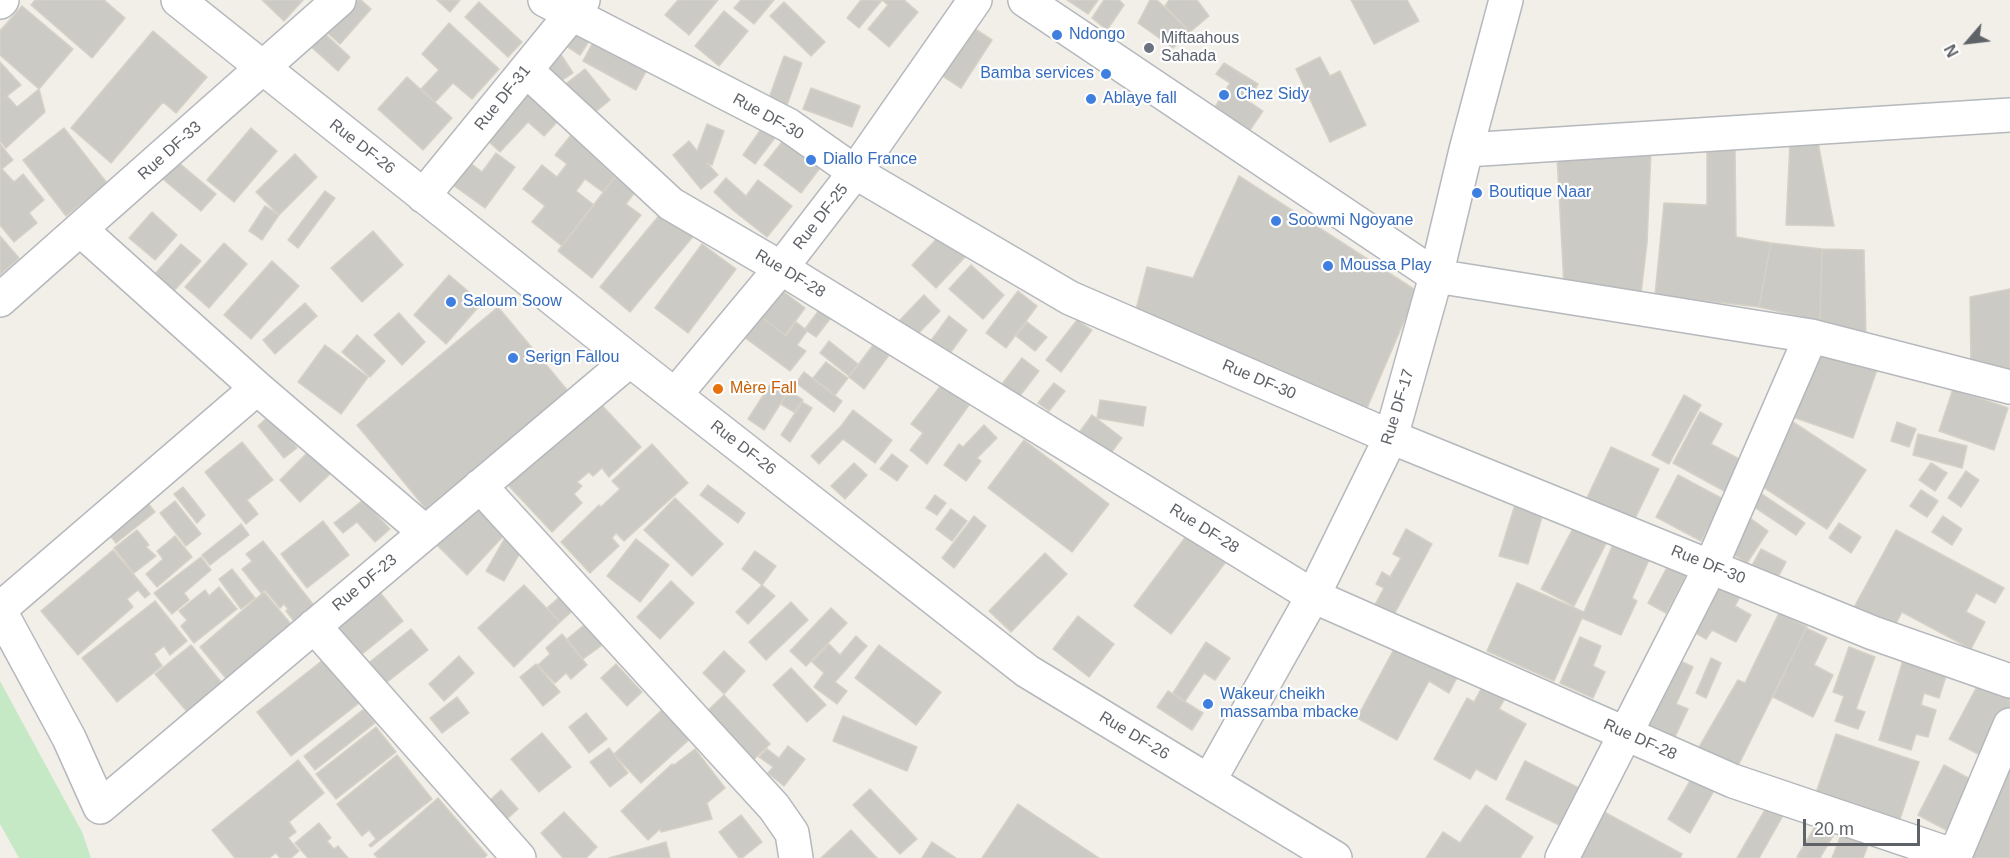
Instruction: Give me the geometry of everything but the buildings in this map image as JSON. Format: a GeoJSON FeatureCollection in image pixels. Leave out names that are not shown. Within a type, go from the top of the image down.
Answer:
{"type":"FeatureCollection","features":[{"type":"Feature","properties":{"kind":"street","name":"Rue DF-26"},"geometry":{"type":"LineString","coordinates":[[178,0],[630,360],[1028,671],[1335,858]]}},
{"type":"Feature","properties":{"kind":"street","name":"Rue DF-33"},"geometry":{"type":"LineString","coordinates":[[0,300],[339,0]]}},
{"type":"Feature","properties":{"kind":"street","name":"Rue DF-25"},"geometry":{"type":"LineString","coordinates":[[675,395],[781,268],[855,172],[975,0]]}},
{"type":"Feature","properties":{"kind":"street"},"geometry":{"type":"LineString","coordinates":[[1025,0],[1436,276],[1811,336],[2010,387]]}},
{"type":"Feature","properties":{"kind":"street","name":"Rue DF-17"},"geometry":{"type":"LineString","coordinates":[[1209,781],[1313,596],[1391,437],[1436,276],[1466,150],[1506,0]]}},
{"type":"Feature","properties":{"kind":"street","name":"Rue DF-30"},"geometry":{"type":"LineString","coordinates":[[566,5],[788,125],[855,172],[1070,298],[1391,437],[1873,633],[2010,681]]}},
{"type":"Feature","properties":{"kind":"street","name":"Rue DF-31"},"geometry":{"type":"LineString","coordinates":[[423,196],[526,70],[566,5]]}},
{"type":"Feature","properties":{"kind":"street","name":"Rue DF-28"},"geometry":{"type":"LineString","coordinates":[[526,70],[671,204],[781,268],[1313,596],[1733,781],[1955,857]]}},
{"type":"Feature","properties":{"kind":"street"},"geometry":{"type":"LineString","coordinates":[[1466,150],[2009,122]]}},
{"type":"Feature","properties":{"kind":"street"},"geometry":{"type":"LineString","coordinates":[[81,230],[257,388],[425,532]]}},
{"type":"Feature","properties":{"kind":"street"},"geometry":{"type":"LineString","coordinates":[[1562,858],[1711,566],[1811,336]]}},
{"type":"Feature","properties":{"kind":"street","name":"Rue DF-23"},"geometry":{"type":"LineString","coordinates":[[0,610],[69,738],[100,807],[630,360]]}},
{"type":"Feature","properties":{"kind":"street"},"geometry":{"type":"LineString","coordinates":[[0,610],[257,388]]}},
{"type":"Feature","properties":{"kind":"street"},"geometry":{"type":"LineString","coordinates":[[480,486],[774,807],[792,833],[796,858]]}},
{"type":"Feature","properties":{"kind":"street"},"geometry":{"type":"LineString","coordinates":[[314,626],[519,858]]}},
{"type":"Feature","properties":{"kind":"street"},"geometry":{"type":"LineString","coordinates":[[1955,857],[2010,725]]}},
{"type":"Feature","properties":{"kind":"green space"},"geometry":{"type":"Polygon","coordinates":[[[0,681],[82,832],[91,858],[19,858],[0,824],[0,681]]]}},
{"type":"Feature","properties":{"kind":"place","name":"Ndongo"},"geometry":{"type":"Point","coordinates":[1057,35]}},
{"type":"Feature","properties":{"kind":"place","name":"Miftaahous Sahada"},"geometry":{"type":"Point","coordinates":[1149,48]}},
{"type":"Feature","properties":{"kind":"place","name":"Bamba services"},"geometry":{"type":"Point","coordinates":[1106,74]}},
{"type":"Feature","properties":{"kind":"place","name":"Chez Sidy"},"geometry":{"type":"Point","coordinates":[1224,95]}},
{"type":"Feature","properties":{"kind":"place","name":"Ablaye fall"},"geometry":{"type":"Point","coordinates":[1091,99]}},
{"type":"Feature","properties":{"kind":"place","name":"Diallo France"},"geometry":{"type":"Point","coordinates":[811,160]}},
{"type":"Feature","properties":{"kind":"place","name":"Boutique Naar"},"geometry":{"type":"Point","coordinates":[1477,193]}},
{"type":"Feature","properties":{"kind":"place","name":"Soowmi Ngoyane"},"geometry":{"type":"Point","coordinates":[1276,221]}},
{"type":"Feature","properties":{"kind":"place","name":"Moussa Play"},"geometry":{"type":"Point","coordinates":[1328,266]}},
{"type":"Feature","properties":{"kind":"place","name":"Saloum Soow"},"geometry":{"type":"Point","coordinates":[451,302]}},
{"type":"Feature","properties":{"kind":"place","name":"Serign Fallou"},"geometry":{"type":"Point","coordinates":[513,358]}},
{"type":"Feature","properties":{"kind":"place","name":"Mère Fall"},"geometry":{"type":"Point","coordinates":[718,389]}},
{"type":"Feature","properties":{"kind":"place","name":"Wakeur cheikh massamba mbacke"},"geometry":{"type":"Point","coordinates":[1208,704]}}]}
